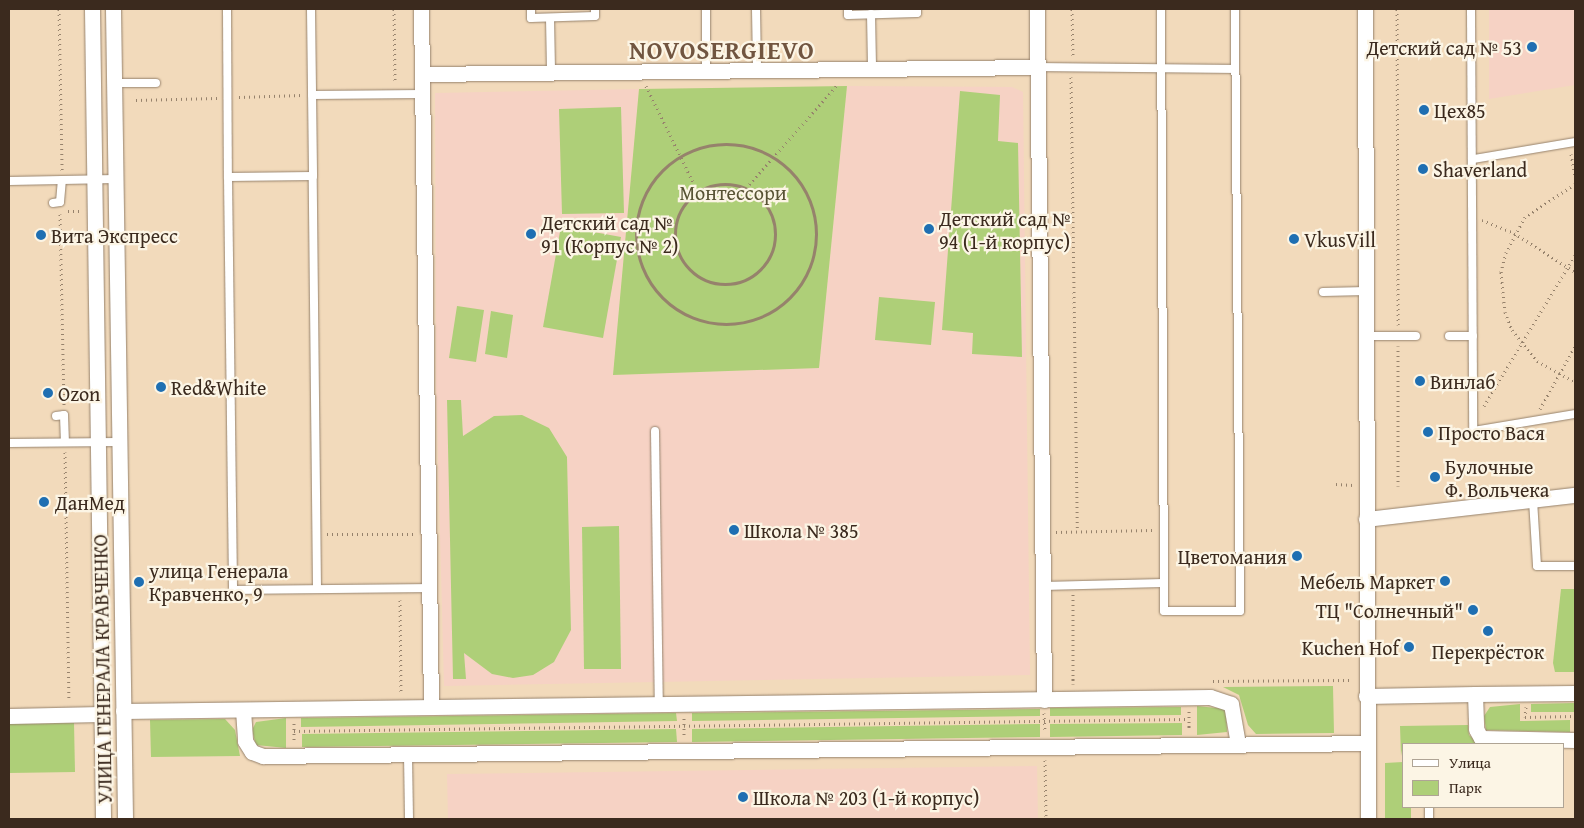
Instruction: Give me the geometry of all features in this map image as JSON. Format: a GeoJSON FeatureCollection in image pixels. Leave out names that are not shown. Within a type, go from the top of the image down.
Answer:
{"type":"FeatureCollection","features":[{"type":"Feature","properties":{"kind":"street","name":"УЛИЦА ГЕНЕРАЛА КРАВЧЕНКО"},"geometry":{"type":"LineString","coordinates":[[92,9],[96,179],[103,819]]}},
{"type":"Feature","properties":{"kind":"street","name":"УЛИЦА ГЕНЕРАЛА КРАВЧЕНКО"},"geometry":{"type":"LineString","coordinates":[[114,9],[118,442],[125,819]]}},
{"type":"Feature","properties":{"kind":"street"},"geometry":{"type":"LineString","coordinates":[[421,9],[431,707]]}},
{"type":"Feature","properties":{"kind":"street"},"geometry":{"type":"LineString","coordinates":[[1037,9],[1044,700]]}},
{"type":"Feature","properties":{"kind":"street"},"geometry":{"type":"LineString","coordinates":[[1365,9],[1366,743],[1368,819]]}},
{"type":"Feature","properties":{"kind":"street"},"geometry":{"type":"LineString","coordinates":[[422,74],[1038,67]]}},
{"type":"Feature","properties":{"kind":"street"},"geometry":{"type":"LineString","coordinates":[[1366,519],[1575,495]]}},
{"type":"Feature","properties":{"kind":"street"},"geometry":{"type":"LineString","coordinates":[[1366,696],[1575,693]]}},
{"type":"Feature","properties":{"kind":"street"},"geometry":{"type":"LineString","coordinates":[[1475,694],[1476,729],[1481,738],[1575,740]]}},
{"type":"Feature","properties":{"kind":"street"},"geometry":{"type":"LineString","coordinates":[[123,711],[1222,698],[1236,712],[1238,744]]}},
{"type":"Feature","properties":{"kind":"street"},"geometry":{"type":"LineString","coordinates":[[243,710],[245,741],[263,756],[1366,743]]}},
{"type":"Feature","properties":{"kind":"street"},"geometry":{"type":"LineString","coordinates":[[9,716],[101,714]]}},
{"type":"Feature","properties":{"kind":"lane"},"geometry":{"type":"LineString","coordinates":[[226,9],[233,590],[430,588]]}},
{"type":"Feature","properties":{"kind":"lane"},"geometry":{"type":"LineString","coordinates":[[311,9],[318,589]]}},
{"type":"Feature","properties":{"kind":"lane"},"geometry":{"type":"LineString","coordinates":[[530,9],[531,18],[595,16],[595,9]]}},
{"type":"Feature","properties":{"kind":"lane"},"geometry":{"type":"LineString","coordinates":[[706,9],[706,70]]}},
{"type":"Feature","properties":{"kind":"lane"},"geometry":{"type":"LineString","coordinates":[[756,9],[757,69]]}},
{"type":"Feature","properties":{"kind":"lane"},"geometry":{"type":"LineString","coordinates":[[848,9],[848,15],[917,13],[917,9]]}},
{"type":"Feature","properties":{"kind":"lane"},"geometry":{"type":"LineString","coordinates":[[1160,9],[1164,611],[1240,611],[1235,9]]}},
{"type":"Feature","properties":{"kind":"lane"},"geometry":{"type":"LineString","coordinates":[[1471,9],[1474,159],[1474,431],[1575,414]]}},
{"type":"Feature","properties":{"kind":"lane"},"geometry":{"type":"LineString","coordinates":[[871,14],[872,68]]}},
{"type":"Feature","properties":{"kind":"lane"},"geometry":{"type":"LineString","coordinates":[[550,18],[552,72]]}},
{"type":"Feature","properties":{"kind":"lane"},"geometry":{"type":"LineString","coordinates":[[1038,67],[1071,69],[1235,68]]}},
{"type":"Feature","properties":{"kind":"lane"},"geometry":{"type":"LineString","coordinates":[[114,83],[156,83]]}},
{"type":"Feature","properties":{"kind":"lane"},"geometry":{"type":"LineString","coordinates":[[312,95],[422,94]]}},
{"type":"Feature","properties":{"kind":"lane"},"geometry":{"type":"LineString","coordinates":[[1474,159],[1572,143]]}},
{"type":"Feature","properties":{"kind":"lane"},"geometry":{"type":"LineString","coordinates":[[228,177],[313,176]]}},
{"type":"Feature","properties":{"kind":"lane"},"geometry":{"type":"LineString","coordinates":[[9,181],[115,179]]}},
{"type":"Feature","properties":{"kind":"lane"},"geometry":{"type":"LineString","coordinates":[[53,203],[60,202],[62,180]]}},
{"type":"Feature","properties":{"kind":"lane"},"geometry":{"type":"LineString","coordinates":[[1323,292],[1366,291]]}},
{"type":"Feature","properties":{"kind":"lane"},"geometry":{"type":"LineString","coordinates":[[1366,336],[1416,336]]}},
{"type":"Feature","properties":{"kind":"lane"},"geometry":{"type":"LineString","coordinates":[[1449,336],[1473,336]]}},
{"type":"Feature","properties":{"kind":"lane"},"geometry":{"type":"LineString","coordinates":[[60,416],[64,442]]}},
{"type":"Feature","properties":{"kind":"lane"},"geometry":{"type":"LineString","coordinates":[[655,431],[659,704]]}},
{"type":"Feature","properties":{"kind":"lane"},"geometry":{"type":"LineString","coordinates":[[9,443],[118,442]]}},
{"type":"Feature","properties":{"kind":"lane"},"geometry":{"type":"LineString","coordinates":[[1533,500],[1537,566],[1575,566]]}},
{"type":"Feature","properties":{"kind":"lane"},"geometry":{"type":"LineString","coordinates":[[1043,586],[1163,584]]}},
{"type":"Feature","properties":{"kind":"lane"},"geometry":{"type":"LineString","coordinates":[[408,755],[409,819]]}},
{"type":"Feature","properties":{"kind":"path"},"geometry":{"type":"LineString","coordinates":[[59,9],[62,180]]}},
{"type":"Feature","properties":{"kind":"path"},"geometry":{"type":"LineString","coordinates":[[394,9],[396,94]]}},
{"type":"Feature","properties":{"kind":"path"},"geometry":{"type":"LineString","coordinates":[[1072,9],[1071,69],[1077,532]]}},
{"type":"Feature","properties":{"kind":"path"},"geometry":{"type":"LineString","coordinates":[[1397,9],[1398,486]]}},
{"type":"Feature","properties":{"kind":"path"},"geometry":{"type":"LineString","coordinates":[[746,188],[842,79]]}},
{"type":"Feature","properties":{"kind":"path"},"geometry":{"type":"LineString","coordinates":[[644,81],[698,192]]}},
{"type":"Feature","properties":{"kind":"path"},"geometry":{"type":"LineString","coordinates":[[1572,143],[1575,177]]}},
{"type":"Feature","properties":{"kind":"path"},"geometry":{"type":"LineString","coordinates":[[728,144],[773,157],[792,173],[809,200],[816,240],[812,263],[801,285],[778,307],[743,323],[720,325],[697,320],[664,300],[645,276],[637,255],[635,232],[642,202],[662,170],[681,156],[728,144]]}},
{"type":"Feature","properties":{"kind":"path"},"geometry":{"type":"LineString","coordinates":[[729,184],[746,188],[770,210],[775,242],[759,271],[729,284],[697,276],[677,250],[677,218],[698,192],[729,184]]}},
{"type":"Feature","properties":{"kind":"path"},"geometry":{"type":"LineString","coordinates":[[1575,184],[1537,206],[1514,233],[1501,272],[1505,312],[1522,345],[1558,375],[1575,382]]}},
{"type":"Feature","properties":{"kind":"path"},"geometry":{"type":"LineString","coordinates":[[60,416],[64,406],[60,211],[83,211]]}},
{"type":"Feature","properties":{"kind":"path"},"geometry":{"type":"LineString","coordinates":[[1473,220],[1488,220],[1514,233],[1575,272]]}},
{"type":"Feature","properties":{"kind":"path"},"geometry":{"type":"LineString","coordinates":[[1473,424],[1575,255]]}},
{"type":"Feature","properties":{"kind":"path"},"geometry":{"type":"LineString","coordinates":[[1533,421],[1575,346]]}},
{"type":"Feature","properties":{"kind":"path"},"geometry":{"type":"LineString","coordinates":[[64,406],[71,406]]}},
{"type":"Feature","properties":{"kind":"path"},"geometry":{"type":"LineString","coordinates":[[64,442],[69,699]]}},
{"type":"Feature","properties":{"kind":"path"},"geometry":{"type":"LineString","coordinates":[[1042,532],[1163,530]]}},
{"type":"Feature","properties":{"kind":"path"},"geometry":{"type":"LineString","coordinates":[[317,534],[429,534]]}},
{"type":"Feature","properties":{"kind":"path"},"geometry":{"type":"LineString","coordinates":[[400,588],[401,694]]}},
{"type":"Feature","properties":{"kind":"path"},"geometry":{"type":"LineString","coordinates":[[1073,594],[1073,684]]}},
{"type":"Feature","properties":{"kind":"path"},"geometry":{"type":"LineString","coordinates":[[1044,700],[1045,746]]}},
{"type":"Feature","properties":{"kind":"path"},"geometry":{"type":"LineString","coordinates":[[1526,702],[1525,717],[1575,716]]}},
{"type":"Feature","properties":{"kind":"path"},"geometry":{"type":"LineString","coordinates":[[1189,708],[1189,735]]}},
{"type":"Feature","properties":{"kind":"path"},"geometry":{"type":"LineString","coordinates":[[684,713],[684,742]]}},
{"type":"Feature","properties":{"kind":"path"},"geometry":{"type":"LineString","coordinates":[[294,719],[294,747]]}},
{"type":"Feature","properties":{"kind":"path"},"geometry":{"type":"LineString","coordinates":[[294,730],[1189,719]]}},
{"type":"Feature","properties":{"kind":"path"},"geometry":{"type":"LineString","coordinates":[[1045,762],[1046,819]]}},
{"type":"Feature","properties":{"kind":"shaded area","name":"Детский сад № 53"},"geometry":{"type":"Polygon","coordinates":[[[1489,9],[1575,9],[1575,85],[1489,99],[1489,9]]]}},
{"type":"Feature","properties":{"kind":"shaded area","name":"Школа № 385"},"geometry":{"type":"Polygon","coordinates":[[[847,86],[1012,87],[1023,92],[1030,675],[444,686],[436,385],[435,93],[639,89],[613,375],[819,368],[847,86]]]}},
{"type":"Feature","properties":{"kind":"shaded area","name":"Школа № 203 (1-й корпус)"},"geometry":{"type":"Polygon","coordinates":[[[1037,766],[1038,819],[448,819],[447,774],[1037,766]]]}},
{"type":"Feature","properties":{"kind":"green space","name":"Монтессори"},"geometry":{"type":"Polygon","coordinates":[[[847,86],[819,368],[613,375],[639,89],[847,86]]]}},
{"type":"Feature","properties":{"kind":"green space"},"geometry":{"type":"Polygon","coordinates":[[[960,91],[1000,95],[998,141],[1018,143],[1022,357],[972,354],[973,333],[942,330],[960,91]]]}},
{"type":"Feature","properties":{"kind":"green space"},"geometry":{"type":"Polygon","coordinates":[[[621,107],[624,213],[562,214],[559,109],[621,107]]]}},
{"type":"Feature","properties":{"kind":"green space"},"geometry":{"type":"Polygon","coordinates":[[[561,226],[621,237],[603,338],[543,327],[561,226]]]}},
{"type":"Feature","properties":{"kind":"green space"},"geometry":{"type":"Polygon","coordinates":[[[879,297],[935,302],[931,345],[875,340],[879,297]]]}},
{"type":"Feature","properties":{"kind":"green space"},"geometry":{"type":"Polygon","coordinates":[[[457,306],[484,310],[476,362],[449,358],[457,306]]]}},
{"type":"Feature","properties":{"kind":"green space"},"geometry":{"type":"Polygon","coordinates":[[[491,311],[513,315],[507,358],[485,354],[491,311]]]}},
{"type":"Feature","properties":{"kind":"green space"},"geometry":{"type":"Polygon","coordinates":[[[447,400],[461,400],[463,436],[494,416],[522,415],[549,428],[567,457],[571,630],[554,662],[533,675],[513,678],[492,674],[464,653],[466,679],[453,679],[447,400]]]}},
{"type":"Feature","properties":{"kind":"green space"},"geometry":{"type":"Polygon","coordinates":[[[619,526],[621,669],[584,669],[582,527],[619,526]]]}},
{"type":"Feature","properties":{"kind":"green space"},"geometry":{"type":"Polygon","coordinates":[[[1561,589],[1575,589],[1575,672],[1555,672],[1553,663],[1561,589]]]}},
{"type":"Feature","properties":{"kind":"green space"},"geometry":{"type":"Polygon","coordinates":[[[1333,686],[1334,733],[1256,734],[1248,725],[1239,695],[1223,687],[1333,686]]]}},
{"type":"Feature","properties":{"kind":"green space"},"geometry":{"type":"Polygon","coordinates":[[[1575,703],[1575,712],[1531,712],[1531,704],[1575,703]]]}},
{"type":"Feature","properties":{"kind":"green space"},"geometry":{"type":"Polygon","coordinates":[[[1520,704],[1520,721],[1570,720],[1570,732],[1486,730],[1484,716],[1490,707],[1520,704]]]}},
{"type":"Feature","properties":{"kind":"green space"},"geometry":{"type":"Polygon","coordinates":[[[1197,706],[1226,709],[1227,732],[1197,735],[1197,706]]]}},
{"type":"Feature","properties":{"kind":"green space"},"geometry":{"type":"Polygon","coordinates":[[[1181,707],[1181,715],[1050,716],[1050,708],[1181,707]]]}},
{"type":"Feature","properties":{"kind":"green space"},"geometry":{"type":"Polygon","coordinates":[[[1040,709],[1040,716],[692,721],[692,713],[1040,709]]]}},
{"type":"Feature","properties":{"kind":"green space"},"geometry":{"type":"Polygon","coordinates":[[[676,713],[677,721],[301,727],[301,718],[676,713]]]}},
{"type":"Feature","properties":{"kind":"green space"},"geometry":{"type":"Polygon","coordinates":[[[286,718],[286,748],[256,745],[252,730],[256,722],[286,718]]]}},
{"type":"Feature","properties":{"kind":"green space"},"geometry":{"type":"Polygon","coordinates":[[[225,719],[235,730],[240,756],[151,757],[150,720],[225,719]]]}},
{"type":"Feature","properties":{"kind":"green space"},"geometry":{"type":"Polygon","coordinates":[[[74,723],[75,772],[9,773],[9,724],[74,723]]]}},
{"type":"Feature","properties":{"kind":"green space"},"geometry":{"type":"Polygon","coordinates":[[[1182,723],[1182,735],[1050,737],[1050,724],[1182,723]]]}},
{"type":"Feature","properties":{"kind":"green space"},"geometry":{"type":"Polygon","coordinates":[[[1040,724],[1040,737],[692,742],[692,729],[1040,724]]]}},
{"type":"Feature","properties":{"kind":"green space"},"geometry":{"type":"Polygon","coordinates":[[[1468,725],[1469,735],[1478,743],[1402,743],[1401,756],[1400,726],[1468,725]]]}},
{"type":"Feature","properties":{"kind":"green space"},"geometry":{"type":"Polygon","coordinates":[[[676,729],[677,742],[302,747],[302,734],[676,729]]]}},
{"type":"Feature","properties":{"kind":"green space"},"geometry":{"type":"Polygon","coordinates":[[[1402,762],[1402,808],[1411,808],[1411,819],[1385,819],[1385,763],[1402,762]]]}},
{"type":"Feature","properties":{"kind":"place","name":"Детский сад № 53"},"geometry":{"type":"Point","coordinates":[1532,47]}},
{"type":"Feature","properties":{"kind":"place","name":"Цех85"},"geometry":{"type":"Point","coordinates":[1424,110]}},
{"type":"Feature","properties":{"kind":"place","name":"Shaverland"},"geometry":{"type":"Point","coordinates":[1423,169]}},
{"type":"Feature","properties":{"kind":"place","name":"Детский сад № 94 (1-й корпус)"},"geometry":{"type":"Point","coordinates":[929,229]}},
{"type":"Feature","properties":{"kind":"place","name":"Детский сад № 91 (Корпус № 2)"},"geometry":{"type":"Point","coordinates":[531,234]}},
{"type":"Feature","properties":{"kind":"place","name":"Вита Экспресс"},"geometry":{"type":"Point","coordinates":[41,235]}},
{"type":"Feature","properties":{"kind":"place","name":"VkusVill"},"geometry":{"type":"Point","coordinates":[1294,239]}},
{"type":"Feature","properties":{"kind":"place","name":"Винлаб"},"geometry":{"type":"Point","coordinates":[1420,381]}},
{"type":"Feature","properties":{"kind":"place","name":"Red&White"},"geometry":{"type":"Point","coordinates":[161,387]}},
{"type":"Feature","properties":{"kind":"place","name":"Ozon"},"geometry":{"type":"Point","coordinates":[48,393]}},
{"type":"Feature","properties":{"kind":"place","name":"Просто Вася"},"geometry":{"type":"Point","coordinates":[1428,432]}},
{"type":"Feature","properties":{"kind":"place","name":"Булочные Ф. Вольчека"},"geometry":{"type":"Point","coordinates":[1435,477]}},
{"type":"Feature","properties":{"kind":"place","name":"ДанМед"},"geometry":{"type":"Point","coordinates":[44,502]}},
{"type":"Feature","properties":{"kind":"place","name":"Школа № 385"},"geometry":{"type":"Point","coordinates":[734,530]}},
{"type":"Feature","properties":{"kind":"place","name":"Цветомания"},"geometry":{"type":"Point","coordinates":[1297,556]}},
{"type":"Feature","properties":{"kind":"place","name":"Мебель Маркет"},"geometry":{"type":"Point","coordinates":[1445,581]}},
{"type":"Feature","properties":{"kind":"place","name":"улица Генерала Кравченко, 9"},"geometry":{"type":"Point","coordinates":[139,582]}},
{"type":"Feature","properties":{"kind":"place","name":"ТЦ \"Солнечный\""},"geometry":{"type":"Point","coordinates":[1473,610]}},
{"type":"Feature","properties":{"kind":"place","name":"Перекрёсток"},"geometry":{"type":"Point","coordinates":[1488,631]}},
{"type":"Feature","properties":{"kind":"place","name":"Kuchen Hof"},"geometry":{"type":"Point","coordinates":[1409,647]}},
{"type":"Feature","properties":{"kind":"place","name":"Школа № 203 (1-й корпус)"},"geometry":{"type":"Point","coordinates":[743,797]}},
{"type":"Feature","properties":{"kind":"district","name":"NOVOSERGIEVO"},"geometry":{"type":"Point","coordinates":[722,50]}}]}
